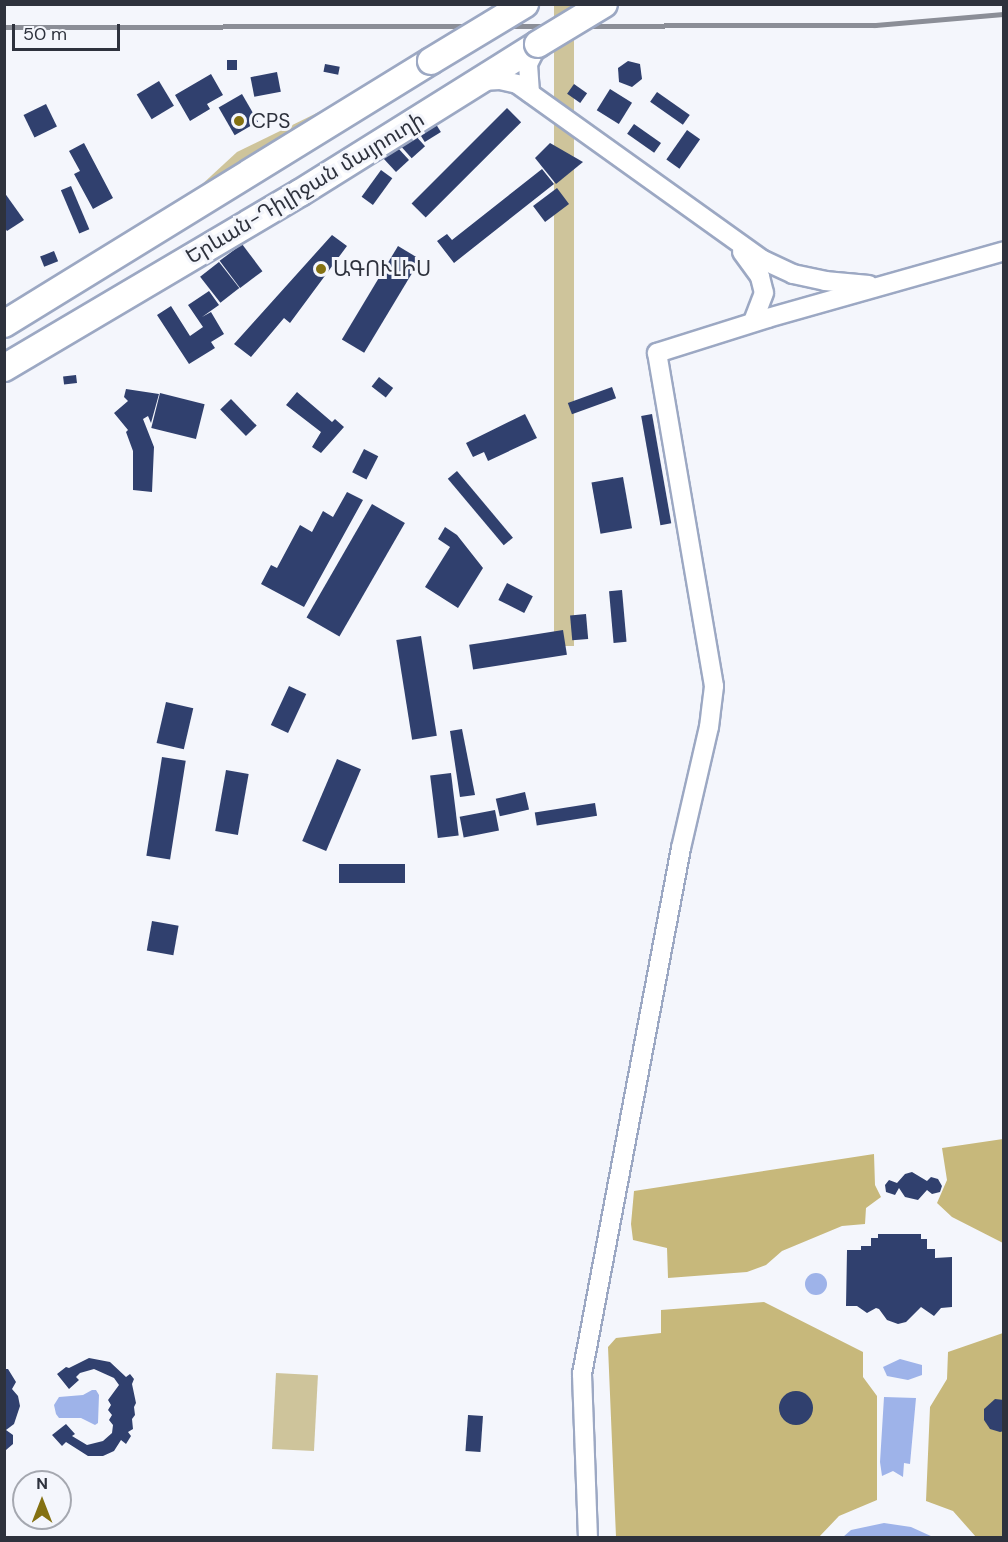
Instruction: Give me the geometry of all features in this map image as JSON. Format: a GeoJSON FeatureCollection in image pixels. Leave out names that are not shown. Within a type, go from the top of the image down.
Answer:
{"type":"FeatureCollection","features":[{"type":"Feature","properties":{"kind":"highway","name":"Երևան-Դիլիջան մայրուղի"},"geometry":{"type":"LineString","coordinates":[[4,324],[525,4]]}},
{"type":"Feature","properties":{"kind":"highway","name":"Երևան-Դիլիջան մայրուղի"},"geometry":{"type":"LineString","coordinates":[[4,368],[300,193],[604,4]]}},
{"type":"Feature","properties":{"kind":"street"},"geometry":{"type":"LineString","coordinates":[[530,93],[528,64],[538,44]]}},
{"type":"Feature","properties":{"kind":"street"},"geometry":{"type":"LineString","coordinates":[[479,81],[509,81],[530,93],[734,241],[793,274],[825,281],[880,286]]}},
{"type":"Feature","properties":{"kind":"street"},"geometry":{"type":"LineString","coordinates":[[734,241],[760,277],[764,293],[753,322]]}},
{"type":"Feature","properties":{"kind":"street"},"geometry":{"type":"LineString","coordinates":[[588,1538],[582,1374],[681,848],[710,727],[714,686],[657,353],[753,322],[1004,251]]}},
{"type":"Feature","properties":{"kind":"shaded area"},"geometry":{"type":"Polygon","coordinates":[[[554,5],[574,5],[574,646],[554,646],[554,5]]]}},
{"type":"Feature","properties":{"kind":"shaded area"},"geometry":{"type":"Polygon","coordinates":[[[325,109],[318,117],[202,189],[198,188],[237,152],[325,109]]]}},
{"type":"Feature","properties":{"kind":"shaded area"},"geometry":{"type":"Polygon","coordinates":[[[1004,1139],[1003,1243],[952,1217],[937,1203],[947,1180],[942,1148],[1004,1139]]]}},
{"type":"Feature","properties":{"kind":"shaded area"},"geometry":{"type":"Polygon","coordinates":[[[874,1154],[875,1185],[881,1197],[866,1208],[865,1224],[842,1226],[782,1251],[766,1265],[747,1272],[668,1278],[667,1248],[633,1240],[631,1224],[634,1191],[874,1154]]]}},
{"type":"Feature","properties":{"kind":"shaded area"},"geometry":{"type":"Polygon","coordinates":[[[764,1302],[863,1352],[863,1377],[877,1396],[877,1500],[839,1516],[819,1537],[616,1537],[608,1347],[616,1338],[661,1333],[661,1310],[764,1302]]]}},
{"type":"Feature","properties":{"kind":"shaded area"},"geometry":{"type":"Polygon","coordinates":[[[1003,1333],[1003,1537],[976,1537],[953,1511],[926,1501],[930,1407],[947,1379],[948,1352],[1003,1333]]]}},
{"type":"Feature","properties":{"kind":"shaded area"},"geometry":{"type":"Polygon","coordinates":[[[276,1373],[318,1375],[314,1451],[272,1449],[276,1373]]]}},
{"type":"Feature","properties":{"kind":"water"},"geometry":{"type":"Polygon","coordinates":[[[816,1273],[824,1276],[827,1284],[824,1292],[816,1295],[808,1292],[805,1284],[808,1276],[816,1273]]]}},
{"type":"Feature","properties":{"kind":"water"},"geometry":{"type":"Polygon","coordinates":[[[900,1359],[922,1365],[922,1375],[908,1380],[887,1376],[883,1367],[900,1359]]]}},
{"type":"Feature","properties":{"kind":"water"},"geometry":{"type":"Polygon","coordinates":[[[96,1390],[99,1395],[98,1423],[95,1425],[81,1418],[59,1418],[54,1405],[59,1397],[83,1395],[96,1390]]]}},
{"type":"Feature","properties":{"kind":"water"},"geometry":{"type":"Polygon","coordinates":[[[884,1397],[916,1398],[910,1464],[904,1463],[903,1477],[893,1471],[882,1476],[880,1462],[884,1397]]]}},
{"type":"Feature","properties":{"kind":"water"},"geometry":{"type":"Polygon","coordinates":[[[884,1523],[911,1527],[933,1537],[843,1537],[851,1530],[884,1523]]]}},
{"type":"Feature","properties":{"kind":"building"},"geometry":{"type":"Polygon","coordinates":[[[227,60],[237,60],[237,70],[227,70],[227,60]]]}},
{"type":"Feature","properties":{"kind":"building"},"geometry":{"type":"Polygon","coordinates":[[[628,61],[640,64],[642,79],[632,87],[619,82],[618,68],[628,61]]]}},
{"type":"Feature","properties":{"kind":"building"},"geometry":{"type":"Polygon","coordinates":[[[325,64],[340,67],[338,75],[323,72],[325,64]]]}},
{"type":"Feature","properties":{"kind":"building"},"geometry":{"type":"Polygon","coordinates":[[[277,72],[281,92],[254,97],[250,77],[277,72]]]}},
{"type":"Feature","properties":{"kind":"building"},"geometry":{"type":"Polygon","coordinates":[[[211,74],[223,95],[207,104],[210,109],[190,121],[175,95],[211,74]]]}},
{"type":"Feature","properties":{"kind":"building"},"geometry":{"type":"Polygon","coordinates":[[[159,81],[174,106],[152,119],[137,94],[159,81]]]}},
{"type":"Feature","properties":{"kind":"building"},"geometry":{"type":"Polygon","coordinates":[[[574,84],[587,93],[580,103],[567,94],[574,84]]]}},
{"type":"Feature","properties":{"kind":"building"},"geometry":{"type":"Polygon","coordinates":[[[610,89],[632,103],[619,124],[597,110],[610,89]]]}},
{"type":"Feature","properties":{"kind":"building"},"geometry":{"type":"Polygon","coordinates":[[[657,92],[690,115],[683,125],[650,102],[657,92]]]}},
{"type":"Feature","properties":{"kind":"building"},"geometry":{"type":"Polygon","coordinates":[[[242,94],[258,122],[235,135],[219,108],[242,94]]]}},
{"type":"Feature","properties":{"kind":"building"},"geometry":{"type":"Polygon","coordinates":[[[46,104],[57,126],[34,137],[24,115],[46,104]]]}},
{"type":"Feature","properties":{"kind":"building"},"geometry":{"type":"Polygon","coordinates":[[[507,108],[521,122],[426,218],[412,203],[507,108]]]}},
{"type":"Feature","properties":{"kind":"building"},"geometry":{"type":"Polygon","coordinates":[[[434,121],[441,132],[425,142],[418,131],[434,121]]]}},
{"type":"Feature","properties":{"kind":"building"},"geometry":{"type":"Polygon","coordinates":[[[634,124],[661,143],[654,153],[627,134],[634,124]]]}},
{"type":"Feature","properties":{"kind":"building"},"geometry":{"type":"Polygon","coordinates":[[[687,130],[700,139],[679,169],[666,159],[687,130]]]}},
{"type":"Feature","properties":{"kind":"building"},"geometry":{"type":"Polygon","coordinates":[[[415,135],[425,146],[412,158],[402,147],[415,135]]]}},
{"type":"Feature","properties":{"kind":"building"},"geometry":{"type":"Polygon","coordinates":[[[84,143],[113,198],[93,209],[74,174],[80,171],[69,151],[84,143]]]}},
{"type":"Feature","properties":{"kind":"building"},"geometry":{"type":"Polygon","coordinates":[[[550,143],[583,162],[556,184],[535,158],[550,143]]]}},
{"type":"Feature","properties":{"kind":"building"},"geometry":{"type":"Polygon","coordinates":[[[398,148],[409,160],[396,172],[383,158],[398,148]]]}},
{"type":"Feature","properties":{"kind":"building"},"geometry":{"type":"Polygon","coordinates":[[[542,169],[554,184],[454,263],[437,241],[447,234],[452,240],[542,169]]]}},
{"type":"Feature","properties":{"kind":"building"},"geometry":{"type":"Polygon","coordinates":[[[381,170],[392,178],[373,205],[362,197],[381,170]]]}},
{"type":"Feature","properties":{"kind":"building"},"geometry":{"type":"Polygon","coordinates":[[[71,186],[89,229],[79,234],[61,190],[71,186]]]}},
{"type":"Feature","properties":{"kind":"building"},"geometry":{"type":"Polygon","coordinates":[[[557,188],[569,204],[545,222],[533,206],[557,188]]]}},
{"type":"Feature","properties":{"kind":"building"},"geometry":{"type":"Polygon","coordinates":[[[4,192],[24,220],[7,231],[4,227],[4,192]]]}},
{"type":"Feature","properties":{"kind":"building"},"geometry":{"type":"Polygon","coordinates":[[[332,235],[347,246],[290,323],[284,318],[251,357],[234,344],[332,235]]]}},
{"type":"Feature","properties":{"kind":"building"},"geometry":{"type":"Polygon","coordinates":[[[242,244],[262,271],[240,288],[220,261],[242,244]]]}},
{"type":"Feature","properties":{"kind":"building"},"geometry":{"type":"Polygon","coordinates":[[[398,246],[420,259],[364,353],[342,339],[398,246]]]}},
{"type":"Feature","properties":{"kind":"building"},"geometry":{"type":"Polygon","coordinates":[[[54,251],[58,261],[44,267],[40,257],[54,251]]]}},
{"type":"Feature","properties":{"kind":"building"},"geometry":{"type":"Polygon","coordinates":[[[219,262],[239,288],[220,303],[200,277],[219,262]]]}},
{"type":"Feature","properties":{"kind":"building"},"geometry":{"type":"Polygon","coordinates":[[[209,291],[219,305],[202,317],[211,312],[224,334],[211,342],[215,348],[189,364],[157,315],[171,306],[190,336],[203,327],[188,305],[209,291]]]}},
{"type":"Feature","properties":{"kind":"building"},"geometry":{"type":"Polygon","coordinates":[[[76,375],[77,383],[64,385],[63,377],[76,375]]]}},
{"type":"Feature","properties":{"kind":"building"},"geometry":{"type":"Polygon","coordinates":[[[379,377],[393,388],[386,398],[372,386],[379,377]]]}},
{"type":"Feature","properties":{"kind":"building"},"geometry":{"type":"Polygon","coordinates":[[[612,387],[616,398],[572,414],[568,403],[612,387]]]}},
{"type":"Feature","properties":{"kind":"building"},"geometry":{"type":"Polygon","coordinates":[[[126,389],[159,394],[151,423],[148,416],[143,419],[154,447],[152,492],[133,490],[133,451],[126,432],[128,430],[114,413],[128,401],[124,397],[126,389]]]}},
{"type":"Feature","properties":{"kind":"building"},"geometry":{"type":"Polygon","coordinates":[[[297,392],[332,422],[335,419],[344,427],[321,453],[312,447],[321,432],[286,405],[297,392]]]}},
{"type":"Feature","properties":{"kind":"building"},"geometry":{"type":"Polygon","coordinates":[[[160,393],[205,404],[196,439],[151,428],[160,393]]]}},
{"type":"Feature","properties":{"kind":"building"},"geometry":{"type":"Polygon","coordinates":[[[231,399],[257,426],[246,436],[220,409],[231,399]]]}},
{"type":"Feature","properties":{"kind":"building"},"geometry":{"type":"Polygon","coordinates":[[[525,414],[537,438],[488,461],[484,452],[473,457],[466,443],[525,414]]]}},
{"type":"Feature","properties":{"kind":"building"},"geometry":{"type":"Polygon","coordinates":[[[652,414],[671,523],[660,525],[641,416],[652,414]]]}},
{"type":"Feature","properties":{"kind":"building"},"geometry":{"type":"Polygon","coordinates":[[[364,449],[378,456],[366,479],[352,472],[364,449]]]}},
{"type":"Feature","properties":{"kind":"building"},"geometry":{"type":"Polygon","coordinates":[[[457,471],[513,538],[504,545],[448,479],[457,471]]]}},
{"type":"Feature","properties":{"kind":"building"},"geometry":{"type":"Polygon","coordinates":[[[623,477],[632,528],[601,534],[591,483],[623,477]]]}},
{"type":"Feature","properties":{"kind":"building"},"geometry":{"type":"Polygon","coordinates":[[[347,492],[363,500],[304,607],[261,584],[271,565],[277,568],[300,525],[312,532],[323,511],[333,517],[347,492]]]}},
{"type":"Feature","properties":{"kind":"building"},"geometry":{"type":"Polygon","coordinates":[[[372,504],[405,523],[339,636],[307,617],[372,504]]]}},
{"type":"Feature","properties":{"kind":"building"},"geometry":{"type":"Polygon","coordinates":[[[445,527],[457,535],[483,568],[458,608],[425,587],[450,547],[438,539],[445,527]]]}},
{"type":"Feature","properties":{"kind":"building"},"geometry":{"type":"Polygon","coordinates":[[[507,583],[533,596],[524,613],[498,600],[507,583]]]}},
{"type":"Feature","properties":{"kind":"building"},"geometry":{"type":"Polygon","coordinates":[[[622,590],[627,642],[614,643],[609,591],[622,590]]]}},
{"type":"Feature","properties":{"kind":"building"},"geometry":{"type":"Polygon","coordinates":[[[586,614],[588,639],[572,640],[570,615],[586,614]]]}},
{"type":"Feature","properties":{"kind":"building"},"geometry":{"type":"Polygon","coordinates":[[[563,630],[567,655],[473,670],[469,645],[563,630]]]}},
{"type":"Feature","properties":{"kind":"building"},"geometry":{"type":"Polygon","coordinates":[[[421,636],[437,736],[412,740],[396,640],[421,636]]]}},
{"type":"Feature","properties":{"kind":"building"},"geometry":{"type":"Polygon","coordinates":[[[289,686],[306,694],[288,733],[271,725],[289,686]]]}},
{"type":"Feature","properties":{"kind":"building"},"geometry":{"type":"Polygon","coordinates":[[[166,702],[193,708],[184,749],[157,743],[166,702]]]}},
{"type":"Feature","properties":{"kind":"building"},"geometry":{"type":"Polygon","coordinates":[[[462,729],[475,795],[460,797],[450,731],[462,729]]]}},
{"type":"Feature","properties":{"kind":"building"},"geometry":{"type":"Polygon","coordinates":[[[162,757],[186,761],[170,860],[146,856],[162,757]]]}},
{"type":"Feature","properties":{"kind":"building"},"geometry":{"type":"Polygon","coordinates":[[[337,759],[361,769],[326,851],[302,841],[337,759]]]}},
{"type":"Feature","properties":{"kind":"building"},"geometry":{"type":"Polygon","coordinates":[[[226,770],[249,774],[238,835],[215,831],[226,770]]]}},
{"type":"Feature","properties":{"kind":"building"},"geometry":{"type":"Polygon","coordinates":[[[451,773],[459,836],[438,838],[430,776],[451,773]]]}},
{"type":"Feature","properties":{"kind":"building"},"geometry":{"type":"Polygon","coordinates":[[[525,792],[529,810],[500,816],[496,799],[525,792]]]}},
{"type":"Feature","properties":{"kind":"building"},"geometry":{"type":"Polygon","coordinates":[[[595,803],[597,816],[537,825],[535,813],[595,803]]]}},
{"type":"Feature","properties":{"kind":"building"},"geometry":{"type":"Polygon","coordinates":[[[495,810],[499,831],[464,837],[460,817],[495,810]]]}},
{"type":"Feature","properties":{"kind":"building"},"geometry":{"type":"Polygon","coordinates":[[[339,864],[405,864],[405,883],[339,883],[339,864]]]}},
{"type":"Feature","properties":{"kind":"building"},"geometry":{"type":"Polygon","coordinates":[[[152,921],[179,926],[173,955],[147,951],[152,921]]]}},
{"type":"Feature","properties":{"kind":"building"},"geometry":{"type":"Polygon","coordinates":[[[912,1172],[927,1181],[931,1177],[938,1179],[942,1186],[940,1192],[932,1194],[927,1190],[918,1200],[905,1197],[899,1188],[895,1195],[886,1192],[885,1185],[889,1180],[897,1183],[905,1174],[912,1172]]]}},
{"type":"Feature","properties":{"kind":"building"},"geometry":{"type":"Polygon","coordinates":[[[878,1234],[921,1234],[921,1239],[927,1239],[927,1249],[935,1249],[935,1258],[952,1257],[952,1307],[941,1308],[934,1316],[921,1307],[906,1322],[898,1324],[887,1320],[879,1309],[876,1308],[867,1313],[857,1306],[846,1306],[847,1250],[861,1250],[861,1246],[871,1246],[871,1238],[878,1238],[878,1234]]]}},
{"type":"Feature","properties":{"kind":"building"},"geometry":{"type":"Polygon","coordinates":[[[89,1358],[110,1362],[126,1377],[130,1374],[134,1379],[132,1384],[136,1403],[135,1415],[132,1419],[133,1429],[128,1432],[131,1436],[126,1444],[121,1440],[114,1451],[103,1456],[88,1456],[66,1442],[62,1446],[52,1435],[66,1424],[75,1434],[72,1436],[87,1445],[103,1441],[112,1433],[113,1425],[109,1420],[112,1415],[108,1410],[111,1405],[108,1400],[119,1385],[114,1378],[94,1369],[80,1373],[76,1377],[79,1380],[69,1389],[57,1374],[66,1367],[69,1368],[89,1358]]]}},
{"type":"Feature","properties":{"kind":"building"},"geometry":{"type":"Polygon","coordinates":[[[4,1369],[8,1369],[16,1382],[12,1389],[18,1396],[20,1406],[14,1424],[6,1430],[13,1435],[13,1444],[6,1450],[4,1369]]]}},
{"type":"Feature","properties":{"kind":"building"},"geometry":{"type":"Polygon","coordinates":[[[796,1391],[808,1396],[813,1408],[808,1420],[796,1425],[784,1420],[779,1408],[784,1396],[796,1391]]]}},
{"type":"Feature","properties":{"kind":"building"},"geometry":{"type":"Polygon","coordinates":[[[995,1399],[1004,1400],[1004,1431],[1000,1432],[990,1429],[984,1420],[984,1409],[995,1399]]]}},
{"type":"Feature","properties":{"kind":"building"},"geometry":{"type":"Polygon","coordinates":[[[468,1415],[483,1416],[480,1452],[465,1451],[468,1415]]]}},
{"type":"Feature","properties":{"kind":"railway"},"geometry":{"type":"LineString","coordinates":[[4,27],[875,25],[1004,14]]}},
{"type":"Feature","properties":{"kind":"place","name":"CPS"},"geometry":{"type":"Point","coordinates":[239,121]}},
{"type":"Feature","properties":{"kind":"place","name":"ԱԳՈՒԼԻՍ"},"geometry":{"type":"Point","coordinates":[321,269]}}]}
